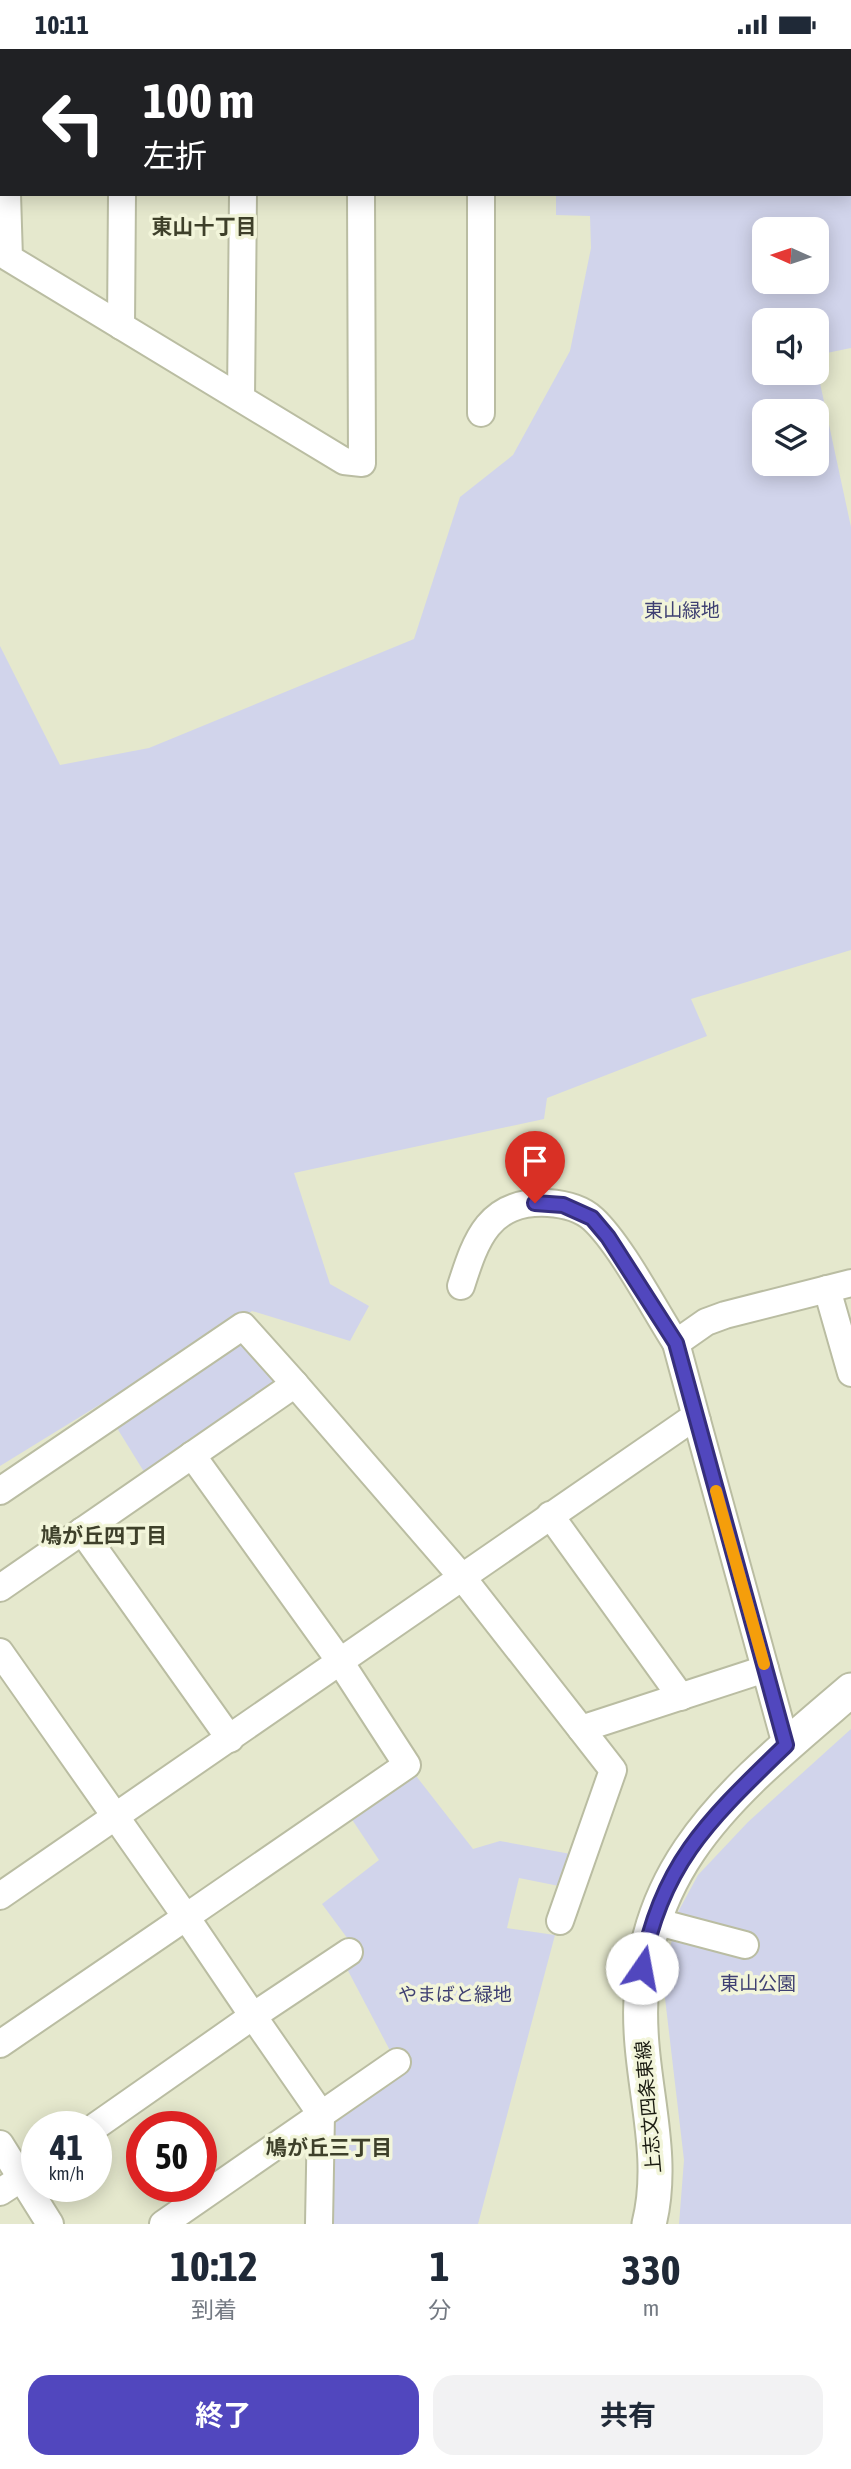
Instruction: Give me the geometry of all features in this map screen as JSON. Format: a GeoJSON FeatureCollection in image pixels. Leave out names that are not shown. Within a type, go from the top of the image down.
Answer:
{"type":"FeatureCollection","features":[{"type":"Feature","properties":{"kind":"main road","name":"上志文四条東線"},"geometry":{"type":"LineString","coordinates":[[649,2224],[655,2184],[656,2149],[643,2054],[640,1993],[654,1921],[678,1865],[696,1838],[736,1793],[851,1689]]}},
{"type":"Feature","properties":{"kind":"street"},"geometry":{"type":"LineString","coordinates":[[7,196],[9,258],[344,461],[362,463],[361,196]]}},
{"type":"Feature","properties":{"kind":"street"},"geometry":{"type":"LineString","coordinates":[[121,326],[122,196]]}},
{"type":"Feature","properties":{"kind":"street"},"geometry":{"type":"LineString","coordinates":[[241,398],[243,196]]}},
{"type":"Feature","properties":{"kind":"street"},"geometry":{"type":"LineString","coordinates":[[481,196],[481,413]]}},
{"type":"Feature","properties":{"kind":"street"},"geometry":{"type":"LineString","coordinates":[[461,1286],[475,1242],[491,1219],[509,1209],[535,1203],[579,1210],[592,1218],[608,1237],[676,1343],[786,1745]]}},
{"type":"Feature","properties":{"kind":"street"},"geometry":{"type":"LineString","coordinates":[[676,1343],[706,1322],[725,1315],[839,1286],[851,1373]]}},
{"type":"Feature","properties":{"kind":"street"},"geometry":{"type":"LineString","coordinates":[[0,1491],[243,1326],[462,1577],[613,1770],[560,1921]]}},
{"type":"Feature","properties":{"kind":"street"},"geometry":{"type":"LineString","coordinates":[[0,1588],[295,1384]]}},
{"type":"Feature","properties":{"kind":"street"},"geometry":{"type":"LineString","coordinates":[[3,1886],[116,1817],[550,1515],[687,1422],[697,1421]]}},
{"type":"Feature","properties":{"kind":"street"},"geometry":{"type":"LineString","coordinates":[[0,2044],[407,1765],[340,1661],[192,1455]]}},
{"type":"Feature","properties":{"kind":"street"},"geometry":{"type":"LineString","coordinates":[[550,1515],[681,1696]]}},
{"type":"Feature","properties":{"kind":"street"},"geometry":{"type":"LineString","coordinates":[[82,1531],[230,1739]]}},
{"type":"Feature","properties":{"kind":"street"},"geometry":{"type":"LineString","coordinates":[[0,1652],[321,2114],[319,2224]]}},
{"type":"Feature","properties":{"kind":"street"},"geometry":{"type":"LineString","coordinates":[[582,1729],[765,1669]]}},
{"type":"Feature","properties":{"kind":"street"},"geometry":{"type":"LineString","coordinates":[[654,1921],[745,1945]]}},
{"type":"Feature","properties":{"kind":"street"},"geometry":{"type":"LineString","coordinates":[[112,2115],[349,1952]]}},
{"type":"Feature","properties":{"kind":"street"},"geometry":{"type":"LineString","coordinates":[[163,2224],[397,2062]]}},
{"type":"Feature","properties":{"kind":"street"},"geometry":{"type":"LineString","coordinates":[[0,2144],[19,2180],[50,2224]]}},
{"type":"Feature","properties":{"kind":"green space","name":"東山緑地"},"geometry":{"type":"Polygon","coordinates":[[[556,196],[851,196],[851,348],[829,353],[829,308],[752,308],[752,385],[820,385],[823,399],[752,399],[752,476],[829,476],[829,425],[851,527],[851,950],[691,999],[707,1036],[547,1098],[544,1119],[294,1173],[330,1284],[369,1306],[350,1341],[252,1311],[0,1466],[0,646],[60,765],[149,748],[414,639],[460,497],[513,455],[570,351],[591,248],[590,216],[556,215],[556,196]]]}},
{"type":"Feature","properties":{"kind":"green space"},"geometry":{"type":"Polygon","coordinates":[[[245,1334],[282,1380],[146,1475],[112,1420],[245,1334]]]}},
{"type":"Feature","properties":{"kind":"green space","name":"東山公園"},"geometry":{"type":"Polygon","coordinates":[[[851,1729],[851,2224],[679,2224],[684,2160],[663,1981],[678,1912],[698,1875],[748,1822],[851,1729]]]}},
{"type":"Feature","properties":{"kind":"green space","name":"やまばと緑地"},"geometry":{"type":"Polygon","coordinates":[[[413,1772],[473,1849],[500,1841],[576,1855],[564,1887],[519,1878],[507,1928],[555,1935],[478,2224],[325,2224],[321,2114],[396,2062],[345,1965],[359,1954],[322,1904],[379,1860],[351,1818],[413,1772]]]}},
{"type":"Feature","properties":{"kind":"slow traffic"},"geometry":{"type":"LineString","coordinates":[[716,1491],[764,1664]]}},
{"type":"Feature","properties":{"kind":"district","name":"東山十丁目"},"geometry":{"type":"Point","coordinates":[204,227]}},
{"type":"Feature","properties":{"kind":"district","name":"鳩が丘四丁目"},"geometry":{"type":"Point","coordinates":[104,1536]}},
{"type":"Feature","properties":{"kind":"district","name":"鳩が丘三丁目"},"geometry":{"type":"Point","coordinates":[329,2148]}},
{"type":"Feature","properties":{"kind":"route"},"geometry":{"type":"LineString","coordinates":[[535,1203],[563,1205],[592,1218],[608,1237],[676,1343],[786,1745],[736,1793],[689,1847],[660,1903],[642,1968]]}}]}
